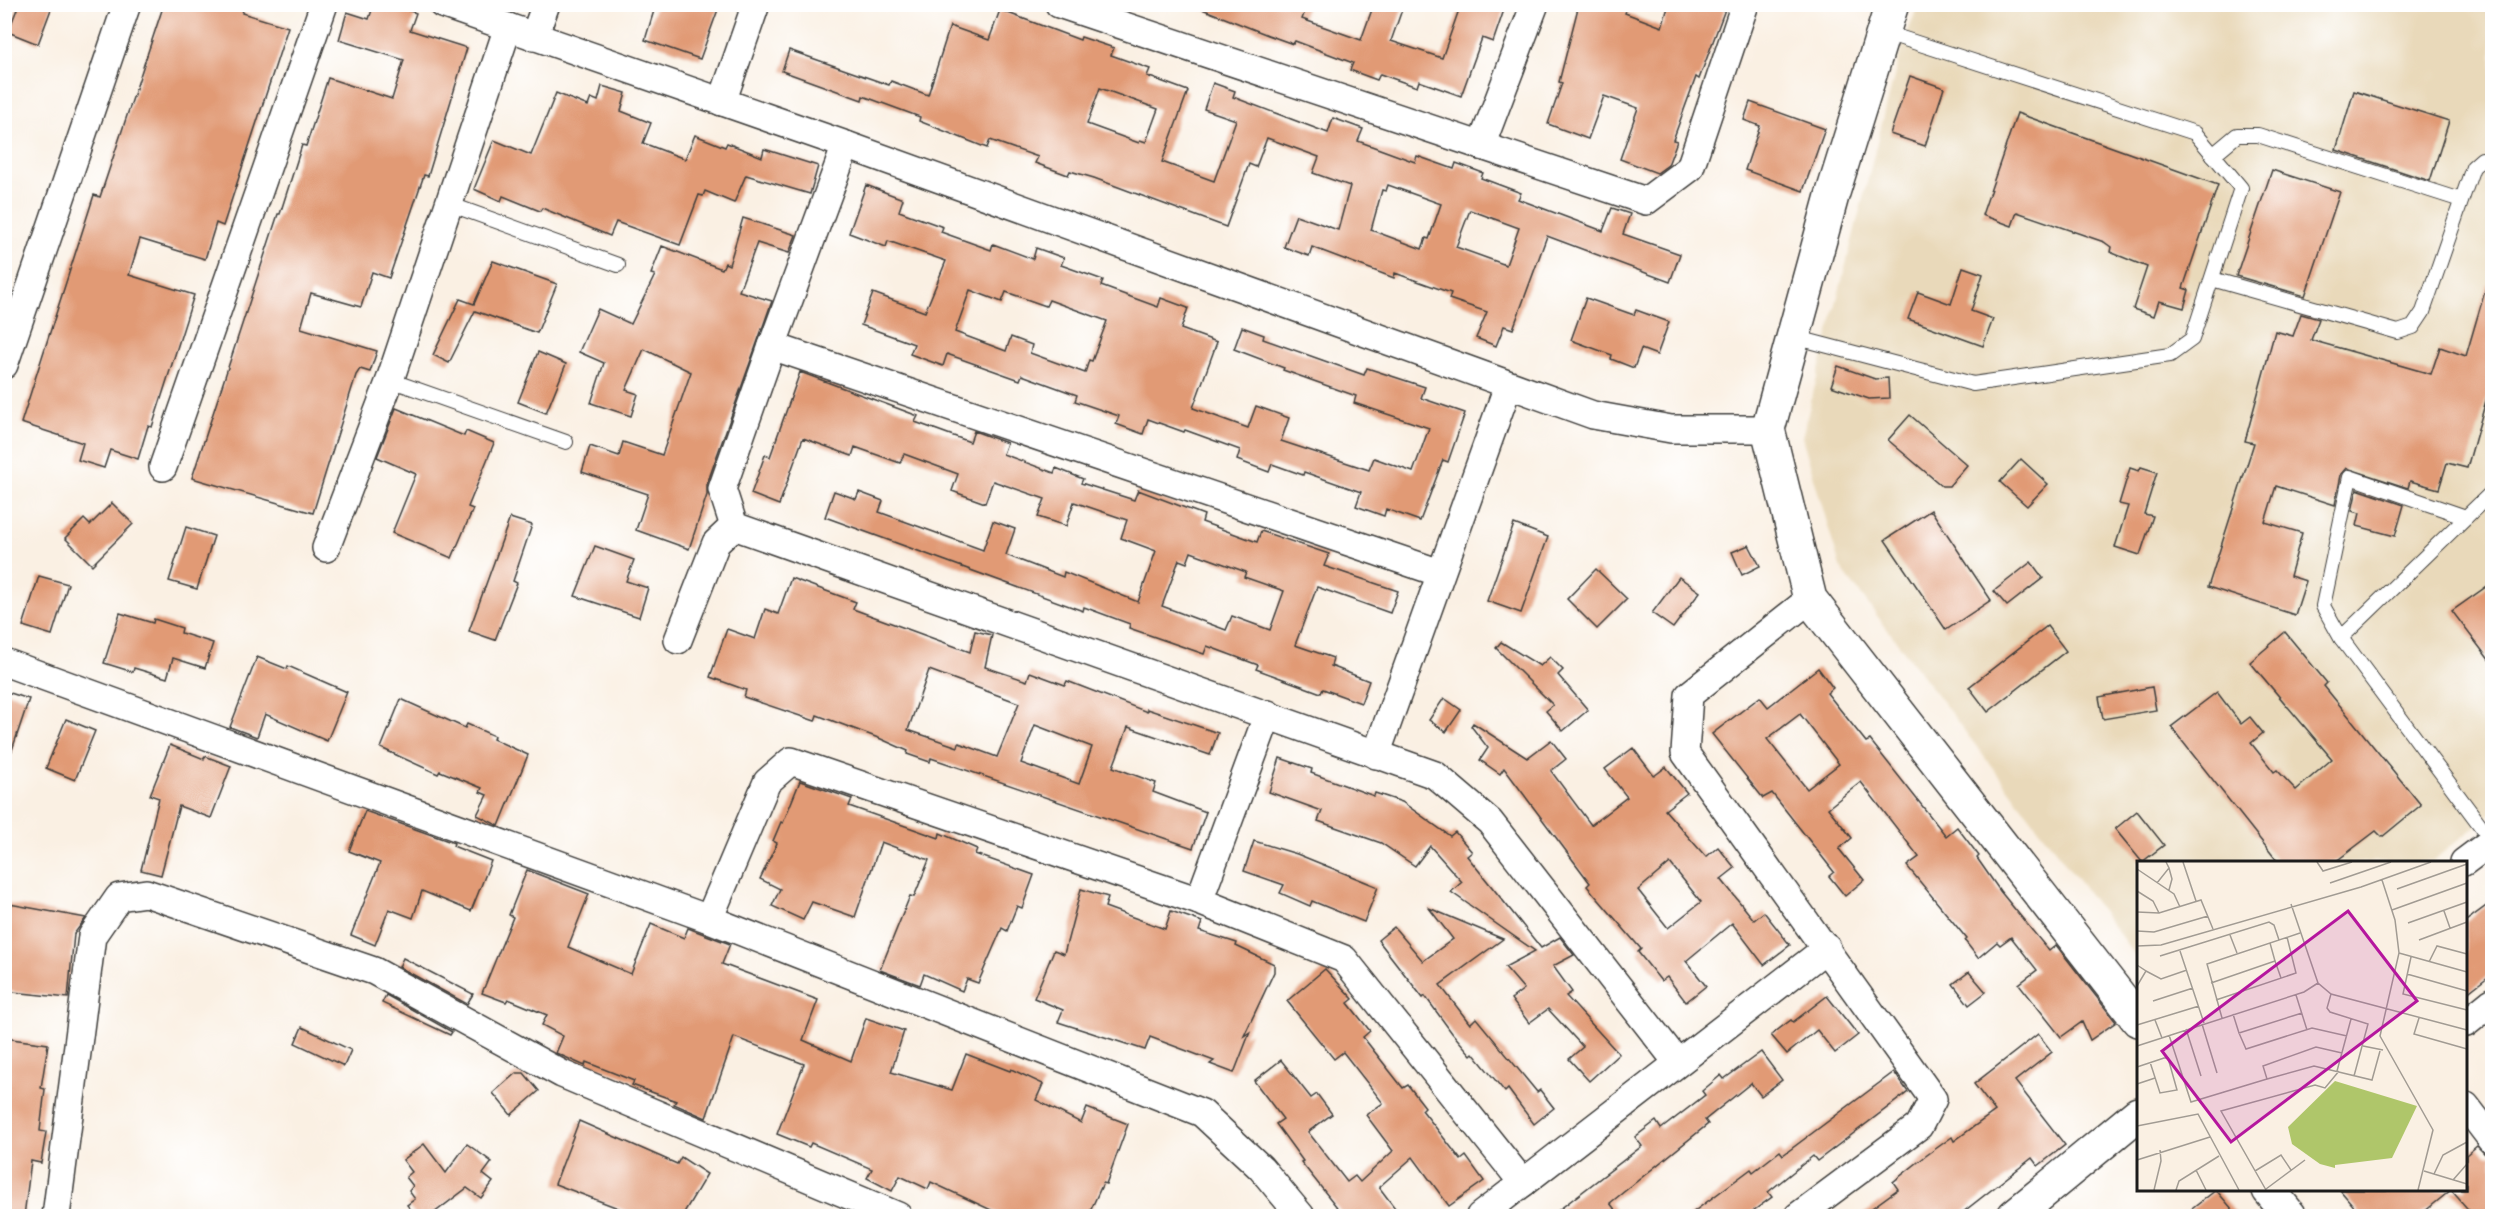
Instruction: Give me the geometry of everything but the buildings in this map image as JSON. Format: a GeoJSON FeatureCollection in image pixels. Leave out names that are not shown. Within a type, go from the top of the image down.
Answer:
{"type":"FeatureCollection","features":[{"type":"Feature","properties":{"kind":"street"},"geometry":{"type":"LineString","coordinates":[[4,365],[127,4]]}},
{"type":"Feature","properties":{"kind":"street"},"geometry":{"type":"LineString","coordinates":[[164,467],[324,4]]}},
{"type":"Feature","properties":{"kind":"street"},"geometry":{"type":"LineString","coordinates":[[442,4],[846,146],[1593,415],[1671,429],[1768,429]]}},
{"type":"Feature","properties":{"kind":"street"},"geometry":{"type":"LineString","coordinates":[[534,37],[546,4]]}},
{"type":"Feature","properties":{"kind":"street"},"geometry":{"type":"LineString","coordinates":[[722,102],[756,4]]}},
{"type":"Feature","properties":{"kind":"street"},"geometry":{"type":"LineString","coordinates":[[1059,4],[1646,201],[1690,168],[1745,4]]}},
{"type":"Feature","properties":{"kind":"street"},"geometry":{"type":"LineString","coordinates":[[1481,146],[1535,4]]}},
{"type":"Feature","properties":{"kind":"street"},"geometry":{"type":"LineString","coordinates":[[1888,18],[1832,196],[1768,429],[1810,600],[2137,1017]]}},
{"type":"Feature","properties":{"kind":"street"},"geometry":{"type":"LineString","coordinates":[[326,548],[390,380],[508,27]]}},
{"type":"Feature","properties":{"kind":"street"},"geometry":{"type":"LineString","coordinates":[[734,526],[722,489],[846,146]]}},
{"type":"Feature","properties":{"kind":"street"},"geometry":{"type":"LineString","coordinates":[[772,346],[1440,573]]}},
{"type":"Feature","properties":{"kind":"street"},"geometry":{"type":"LineString","coordinates":[[1376,755],[1508,386]]}},
{"type":"Feature","properties":{"kind":"street"},"geometry":{"type":"LineString","coordinates":[[678,640],[716,543],[734,526]]}},
{"type":"Feature","properties":{"kind":"street"},"geometry":{"type":"LineString","coordinates":[[734,526],[1435,775],[1490,822],[1677,1062]]}},
{"type":"Feature","properties":{"kind":"street"},"geometry":{"type":"LineString","coordinates":[[1797,1216],[1920,1126],[1933,1099],[1827,948],[1685,753],[1689,695],[1810,600]]}},
{"type":"Feature","properties":{"kind":"street"},"geometry":{"type":"LineString","coordinates":[[4,662],[709,919],[1203,1113],[1261,1168],[1301,1216]]}},
{"type":"Feature","properties":{"kind":"street"},"geometry":{"type":"LineString","coordinates":[[1199,901],[1268,714]]}},
{"type":"Feature","properties":{"kind":"street"},"geometry":{"type":"LineString","coordinates":[[709,919],[767,782],[791,761],[1199,901],[1344,959],[1523,1183]]}},
{"type":"Feature","properties":{"kind":"street"},"geometry":{"type":"LineString","coordinates":[[2465,861],[2492,841]]}},
{"type":"Feature","properties":{"kind":"street"},"geometry":{"type":"LineString","coordinates":[[56,1216],[92,936],[119,897],[146,893],[374,971],[562,1074],[898,1216]]}},
{"type":"Feature","properties":{"kind":"street"},"geometry":{"type":"LineString","coordinates":[[1480,1216],[1827,948]]}},
{"type":"Feature","properties":{"kind":"street"},"geometry":{"type":"LineString","coordinates":[[2467,1022],[2493,1002]]}},
{"type":"Feature","properties":{"kind":"street"},"geometry":{"type":"LineString","coordinates":[[2467,1107],[2493,1140]]}},
{"type":"Feature","properties":{"kind":"street"},"geometry":{"type":"LineString","coordinates":[[2014,1216],[2137,1116]]}},
{"type":"Feature","properties":{"kind":"street"},"geometry":{"type":"LineString","coordinates":[[2270,1191],[2290,1216]]}},
{"type":"Feature","properties":{"kind":"lane"},"geometry":{"type":"LineString","coordinates":[[1794,337],[1973,384],[2170,355],[2193,339],[2241,188],[2195,133],[1888,18]]}},
{"type":"Feature","properties":{"kind":"lane"},"geometry":{"type":"LineString","coordinates":[[2213,155],[2237,135],[2258,135],[2461,200]]}},
{"type":"Feature","properties":{"kind":"lane"},"geometry":{"type":"LineString","coordinates":[[2212,279],[2398,332],[2413,327],[2423,312],[2473,167],[2481,159],[2493,162]]}},
{"type":"Feature","properties":{"kind":"lane"},"geometry":{"type":"LineString","coordinates":[[449,204],[618,265]]}},
{"type":"Feature","properties":{"kind":"lane"},"geometry":{"type":"LineString","coordinates":[[390,380],[566,442]]}},
{"type":"Feature","properties":{"kind":"lane"},"geometry":{"type":"LineString","coordinates":[[2466,517],[2350,477],[2323,606],[2341,638],[2492,841]]}},
{"type":"Feature","properties":{"kind":"lane"},"geometry":{"type":"LineString","coordinates":[[2341,638],[2493,492]]}},
{"type":"Feature","properties":{"kind":"shaded area"},"geometry":{"type":"Polygon","coordinates":[[[1918,5],[2492,5],[2492,813],[2432,861],[2137,861],[2137,958],[1840,567],[1802,437],[1900,53],[1918,5]]]}}]}
